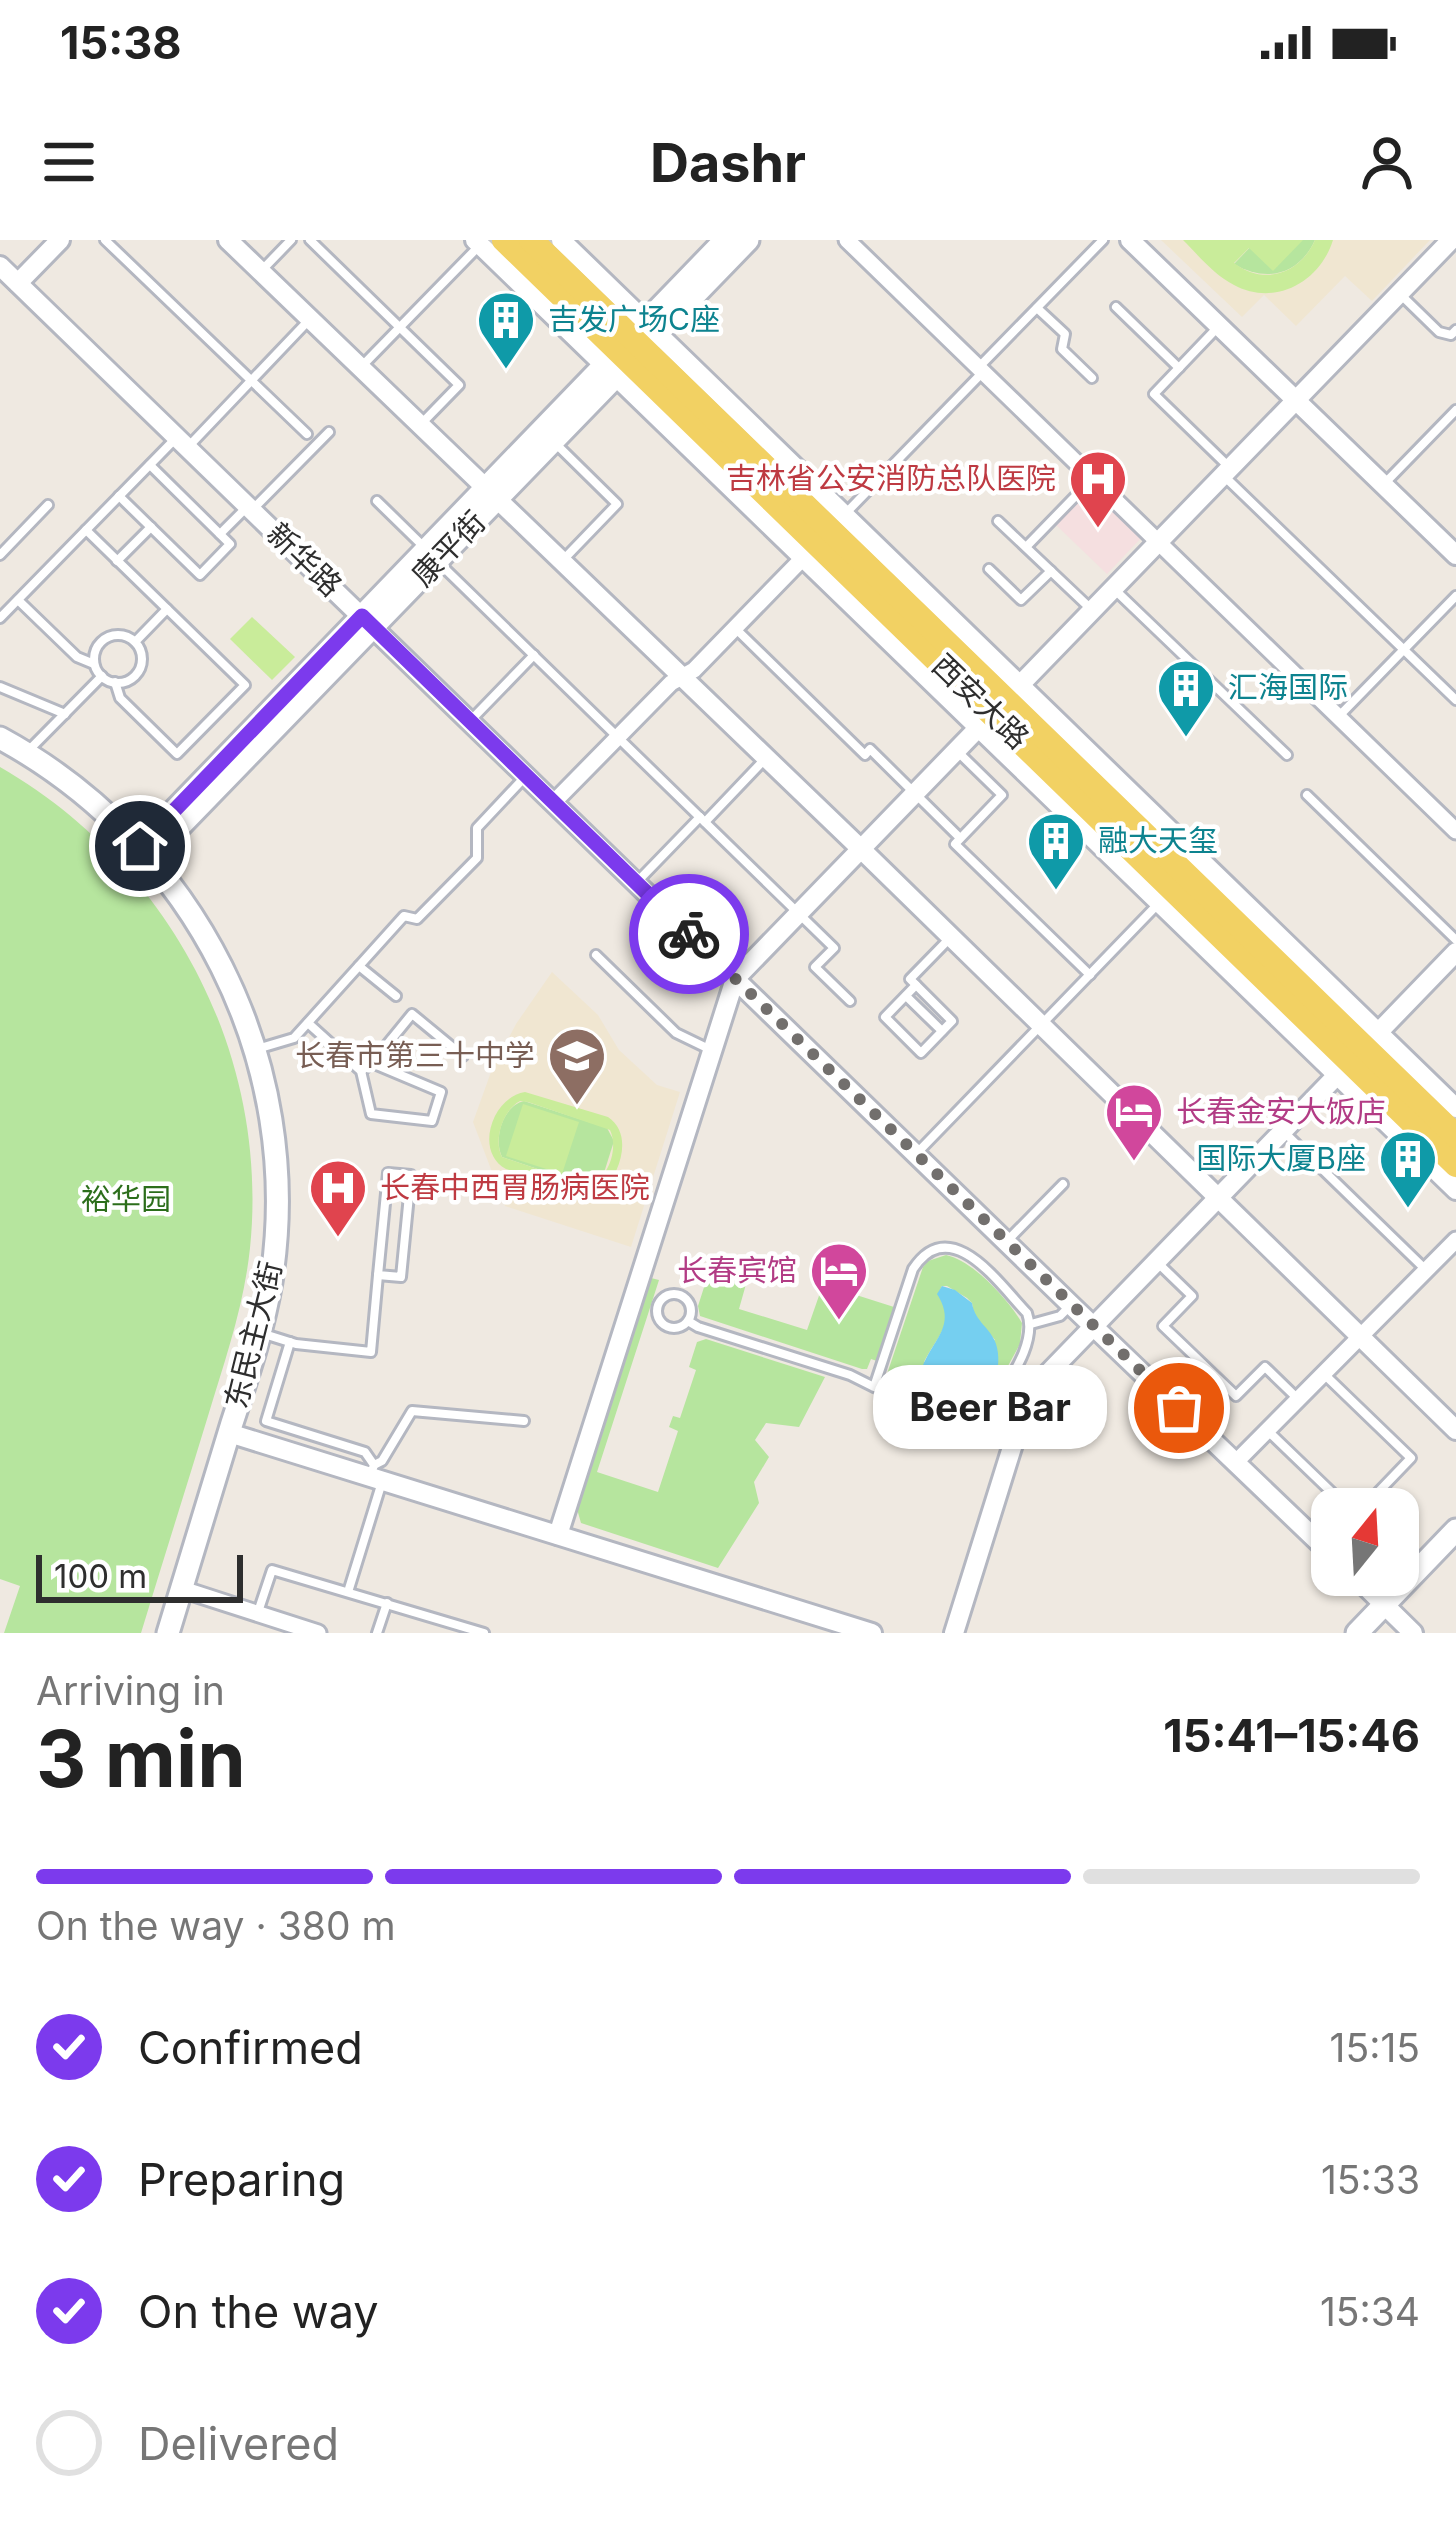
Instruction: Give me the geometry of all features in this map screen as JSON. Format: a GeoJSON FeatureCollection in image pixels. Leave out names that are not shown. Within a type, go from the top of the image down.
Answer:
{"type":"FeatureCollection","features":[{"type":"Feature","properties":{"kind":"main road","name":"西安大路"},"geometry":{"type":"LineString","coordinates":[[531,240],[630,349],[1357,1054],[1456,1165]]}},
{"type":"Feature","properties":{"kind":"main road","name":"康平街"},"geometry":{"type":"LineString","coordinates":[[145,852],[630,349],[748,240]]}},
{"type":"Feature","properties":{"kind":"main road","name":"西安大路"},"geometry":{"type":"LineString","coordinates":[[486,242],[630,349]]}},
{"type":"Feature","properties":{"kind":"main road","name":"康平街"},"geometry":{"type":"LineString","coordinates":[[491,494],[553,441],[714,244]]}},
{"type":"Feature","properties":{"kind":"main road","name":"东民主大街"},"geometry":{"type":"LineString","coordinates":[[0,738],[88,797],[145,852],[181,896],[238,1001],[256,1049],[271,1115],[277,1183],[275,1251],[260,1333],[168,1633]]}},
{"type":"Feature","properties":{"kind":"main road","name":"西安大路"},"geometry":{"type":"LineString","coordinates":[[1357,1054],[1456,1136]]}},
{"type":"Feature","properties":{"kind":"main road"},"geometry":{"type":"LineString","coordinates":[[1372,1633],[1456,1530]]}},
{"type":"Feature","properties":{"kind":"main road"},"geometry":{"type":"LineString","coordinates":[[1358,1633],[1456,1547]]}},
{"type":"Feature","properties":{"kind":"street"},"geometry":{"type":"LineString","coordinates":[[18,283],[60,240]]}},
{"type":"Feature","properties":{"kind":"street"},"geometry":{"type":"LineString","coordinates":[[228,240],[1456,1430]]}},
{"type":"Feature","properties":{"kind":"street"},"geometry":{"type":"LineString","coordinates":[[561,240],[630,349],[803,558],[999,706],[1357,1054],[1456,1190]]}},
{"type":"Feature","properties":{"kind":"street"},"geometry":{"type":"LineString","coordinates":[[847,240],[1456,831]]}},
{"type":"Feature","properties":{"kind":"street"},"geometry":{"type":"LineString","coordinates":[[1130,240],[1456,555]]}},
{"type":"Feature","properties":{"kind":"street"},"geometry":{"type":"LineString","coordinates":[[558,1535],[735,979],[1451,240]]}},
{"type":"Feature","properties":{"kind":"street","name":"新华路"},"geometry":{"type":"LineString","coordinates":[[0,266],[1071,1306],[1311,1530]]}},
{"type":"Feature","properties":{"kind":"street"},"geometry":{"type":"LineString","coordinates":[[630,349],[844,515],[1160,903],[1357,1054],[1456,1108]]}},
{"type":"Feature","properties":{"kind":"street"},"geometry":{"type":"LineString","coordinates":[[554,802],[670,683],[694,670],[803,558]]}},
{"type":"Feature","properties":{"kind":"street"},"geometry":{"type":"LineString","coordinates":[[954,1633],[1025,1399],[1456,952]]}},
{"type":"Feature","properties":{"kind":"street"},"geometry":{"type":"LineString","coordinates":[[1235,1462],[1456,1240]]}},
{"type":"Feature","properties":{"kind":"street"},"geometry":{"type":"LineString","coordinates":[[229,1433],[375,1474],[872,1633]]}},
{"type":"Feature","properties":{"kind":"street"},"geometry":{"type":"LineString","coordinates":[[182,1589],[318,1633]]}},
{"type":"Feature","properties":{"kind":"street"},"geometry":{"type":"LineString","coordinates":[[1376,1596],[1413,1633]]}},
{"type":"Feature","properties":{"kind":"lane"},"geometry":{"type":"LineString","coordinates":[[105,240],[307,434]]}},
{"type":"Feature","properties":{"kind":"lane"},"geometry":{"type":"LineString","coordinates":[[261,272],[292,240]]}},
{"type":"Feature","properties":{"kind":"lane"},"geometry":{"type":"LineString","coordinates":[[310,240],[459,385],[420,425]]}},
{"type":"Feature","properties":{"kind":"lane"},"geometry":{"type":"LineString","coordinates":[[844,515],[1103,240]]}},
{"type":"Feature","properties":{"kind":"lane"},"geometry":{"type":"LineString","coordinates":[[360,368],[486,242]]}},
{"type":"Feature","properties":{"kind":"lane"},"geometry":{"type":"LineString","coordinates":[[1399,293],[1439,332],[1451,335],[1456,330]]}},
{"type":"Feature","properties":{"kind":"lane"},"geometry":{"type":"LineString","coordinates":[[1116,307],[1179,368]]}},
{"type":"Feature","properties":{"kind":"lane"},"geometry":{"type":"LineString","coordinates":[[1037,308],[1064,334],[1062,349],[1092,378]]}},
{"type":"Feature","properties":{"kind":"lane"},"geometry":{"type":"LineString","coordinates":[[0,619],[150,465],[252,380],[310,319]]}},
{"type":"Feature","properties":{"kind":"lane"},"geometry":{"type":"LineString","coordinates":[[1220,326],[1154,394],[1456,700]]}},
{"type":"Feature","properties":{"kind":"lane"},"geometry":{"type":"LineString","coordinates":[[1383,485],[1456,410]]}},
{"type":"Feature","properties":{"kind":"lane"},"geometry":{"type":"LineString","coordinates":[[220,534],[329,432]]}},
{"type":"Feature","properties":{"kind":"lane"},"geometry":{"type":"LineString","coordinates":[[553,441],[617,504],[561,561]]}},
{"type":"Feature","properties":{"kind":"lane"},"geometry":{"type":"LineString","coordinates":[[119,496],[200,575],[230,544],[150,465]]}},
{"type":"Feature","properties":{"kind":"lane"},"geometry":{"type":"LineString","coordinates":[[1026,547],[1093,478]]}},
{"type":"Feature","properties":{"kind":"lane"},"geometry":{"type":"LineString","coordinates":[[377,501],[834,948],[815,967],[850,1000]]}},
{"type":"Feature","properties":{"kind":"lane"},"geometry":{"type":"LineString","coordinates":[[0,555],[48,505]]}},
{"type":"Feature","properties":{"kind":"lane"},"geometry":{"type":"LineString","coordinates":[[998,521],[1092,610]]}},
{"type":"Feature","properties":{"kind":"lane"},"geometry":{"type":"LineString","coordinates":[[117,561],[151,527]]}},
{"type":"Feature","properties":{"kind":"lane"},"geometry":{"type":"LineString","coordinates":[[86,530],[245,685],[177,754],[120,698],[115,682]]}},
{"type":"Feature","properties":{"kind":"lane"},"geometry":{"type":"LineString","coordinates":[[0,536],[10,545]]}},
{"type":"Feature","properties":{"kind":"lane"},"geometry":{"type":"LineString","coordinates":[[989,569],[1021,600],[1051,571]]}},
{"type":"Feature","properties":{"kind":"lane"},"geometry":{"type":"LineString","coordinates":[[1113,588],[1287,755]]}},
{"type":"Feature","properties":{"kind":"lane"},"geometry":{"type":"LineString","coordinates":[[1338,716],[1456,596]]}},
{"type":"Feature","properties":{"kind":"lane"},"geometry":{"type":"LineString","coordinates":[[18,600],[102,676],[115,682],[129,679],[141,658],[135,643],[122,635],[104,639],[94,664]]}},
{"type":"Feature","properties":{"kind":"lane"},"geometry":{"type":"LineString","coordinates":[[135,643],[167,609]]}},
{"type":"Feature","properties":{"kind":"lane"},"geometry":{"type":"LineString","coordinates":[[735,628],[865,754],[870,749],[960,838]]}},
{"type":"Feature","properties":{"kind":"lane"},"geometry":{"type":"LineString","coordinates":[[470,721],[534,655]]}},
{"type":"Feature","properties":{"kind":"lane"},"geometry":{"type":"LineString","coordinates":[[26,753],[102,676]]}},
{"type":"Feature","properties":{"kind":"lane"},"geometry":{"type":"LineString","coordinates":[[0,687],[64,714]]}},
{"type":"Feature","properties":{"kind":"lane"},"geometry":{"type":"LineString","coordinates":[[956,750],[1002,795],[955,844],[1090,975]]}},
{"type":"Feature","properties":{"kind":"lane"},"geometry":{"type":"LineString","coordinates":[[636,883],[766,758]]}},
{"type":"Feature","properties":{"kind":"lane"},"geometry":{"type":"LineString","coordinates":[[256,1049],[294,1038],[404,916],[417,919],[477,857],[477,828],[526,776]]}},
{"type":"Feature","properties":{"kind":"lane"},"geometry":{"type":"LineString","coordinates":[[1307,796],[1456,940]]}},
{"type":"Feature","properties":{"kind":"lane"},"geometry":{"type":"LineString","coordinates":[[916,1154],[1160,903]]}},
{"type":"Feature","properties":{"kind":"lane"},"geometry":{"type":"LineString","coordinates":[[916,985],[885,1017],[921,1053],[952,1021],[916,985],[910,979],[951,937]]}},
{"type":"Feature","properties":{"kind":"lane"},"geometry":{"type":"LineString","coordinates":[[596,955],[676,1033],[712,1050]]}},
{"type":"Feature","properties":{"kind":"lane"},"geometry":{"type":"LineString","coordinates":[[359,966],[396,996]]}},
{"type":"Feature","properties":{"kind":"lane"},"geometry":{"type":"LineString","coordinates":[[906,996],[942,1031]]}},
{"type":"Feature","properties":{"kind":"lane"},"geometry":{"type":"LineString","coordinates":[[361,1071],[412,1014],[463,1056]]}},
{"type":"Feature","properties":{"kind":"lane"},"geometry":{"type":"LineString","coordinates":[[308,1023],[361,1071],[370,1114],[432,1121],[441,1092],[372,1063]]}},
{"type":"Feature","properties":{"kind":"lane"},"geometry":{"type":"LineString","coordinates":[[1283,1131],[1426,1270]]}},
{"type":"Feature","properties":{"kind":"lane"},"geometry":{"type":"LineString","coordinates":[[260,1333],[290,1342],[370,1352],[388,1172],[411,1174],[401,1277],[378,1275]]}},
{"type":"Feature","properties":{"kind":"lane"},"geometry":{"type":"LineString","coordinates":[[1006,1243],[1063,1184]]}},
{"type":"Feature","properties":{"kind":"lane"},"geometry":{"type":"LineString","coordinates":[[688,1321],[692,1309],[685,1297],[674,1293],[660,1301],[659,1318],[667,1326],[688,1321],[850,1375],[874,1387],[962,1416],[992,1409],[1027,1345],[1031,1324],[1027,1313],[973,1256],[946,1247],[934,1249],[913,1269],[874,1387]]}},
{"type":"Feature","properties":{"kind":"lane"},"geometry":{"type":"LineString","coordinates":[[1157,1262],[1192,1296],[1163,1326],[1236,1396],[1265,1366],[1298,1399]]}},
{"type":"Feature","properties":{"kind":"lane"},"geometry":{"type":"LineString","coordinates":[[1031,1324],[1060,1316],[1071,1306]]}},
{"type":"Feature","properties":{"kind":"lane"},"geometry":{"type":"LineString","coordinates":[[290,1342],[266,1421],[365,1452],[375,1474]]}},
{"type":"Feature","properties":{"kind":"lane"},"geometry":{"type":"LineString","coordinates":[[1324,1374],[1411,1458],[1382,1488]]}},
{"type":"Feature","properties":{"kind":"lane"},"geometry":{"type":"LineString","coordinates":[[349,1592],[375,1474],[412,1412],[524,1420]]}},
{"type":"Feature","properties":{"kind":"lane"},"geometry":{"type":"LineString","coordinates":[[1267,1430],[1326,1488]]}},
{"type":"Feature","properties":{"kind":"lane"},"geometry":{"type":"LineString","coordinates":[[258,1614],[272,1570],[484,1633]]}},
{"type":"Feature","properties":{"kind":"lane"},"geometry":{"type":"LineString","coordinates":[[377,1633],[387,1604]]}},
{"type":"Feature","properties":{"kind":"shaded area"},"geometry":{"type":"Polygon","coordinates":[[[1161,240],[1430,240],[1372,301],[1345,276],[1296,326],[1264,295],[1242,317],[1161,240]]]}},
{"type":"Feature","properties":{"kind":"shaded area","name":"吉林省公安消防总队医院"},"geometry":{"type":"Polygon","coordinates":[[[1090,485],[1143,536],[1107,574],[1054,523],[1090,485]]]}},
{"type":"Feature","properties":{"kind":"shaded area","name":"长春市第三十中学"},"geometry":{"type":"Polygon","coordinates":[[[552,972],[598,1015],[619,1050],[657,1085],[680,1092],[631,1247],[505,1206],[473,1122],[491,1072],[516,1024],[552,972]]]}},
{"type":"Feature","properties":{"kind":"green space"},"geometry":{"type":"Polygon","coordinates":[[[1183,240],[1303,240],[1273,271],[1249,248],[1234,263],[1269,275],[1291,268],[1315,240],[1333,240],[1307,278],[1280,292],[1265,293],[1227,281],[1183,240]]]}},
{"type":"Feature","properties":{"kind":"green space"},"geometry":{"type":"Polygon","coordinates":[[[1257,240],[1315,240],[1291,268],[1269,274],[1234,264],[1257,240]]]}},
{"type":"Feature","properties":{"kind":"green space"},"geometry":{"type":"Polygon","coordinates":[[[252,617],[295,657],[272,680],[230,639],[252,617]]]}},
{"type":"Feature","properties":{"kind":"green space","name":"裕华园"},"geometry":{"type":"Polygon","coordinates":[[[0,767],[60,808],[113,856],[159,910],[196,971],[224,1036],[243,1104],[252,1175],[250,1248],[243,1291],[141,1633],[4,1633],[20,1586],[0,1579],[0,767]]]}},
{"type":"Feature","properties":{"kind":"green space"},"geometry":{"type":"Polygon","coordinates":[[[525,1092],[608,1117],[616,1124],[622,1153],[603,1191],[584,1194],[506,1169],[496,1161],[489,1138],[491,1126],[513,1096],[525,1092]],[[528,1102],[514,1105],[504,1118],[499,1134],[502,1157],[585,1185],[600,1178],[612,1155],[610,1130],[528,1102]]]}},
{"type":"Feature","properties":{"kind":"green space"},"geometry":{"type":"Polygon","coordinates":[[[524,1101],[607,1128],[614,1141],[598,1183],[585,1185],[502,1157],[502,1124],[510,1109],[524,1101]]]}},
{"type":"Feature","properties":{"kind":"green space"},"geometry":{"type":"Polygon","coordinates":[[[523,1104],[579,1122],[562,1174],[506,1156],[523,1104]]]}},
{"type":"Feature","properties":{"kind":"green space"},"geometry":{"type":"Polygon","coordinates":[[[726,1254],[752,1263],[739,1309],[807,1330],[821,1290],[848,1298],[850,1293],[894,1307],[877,1361],[871,1359],[867,1369],[862,1369],[700,1316],[698,1306],[707,1278],[718,1280],[726,1254]]]}},
{"type":"Feature","properties":{"kind":"green space"},"geometry":{"type":"Polygon","coordinates":[[[946,1255],[967,1264],[999,1292],[1022,1323],[1020,1344],[987,1404],[970,1410],[895,1388],[886,1377],[928,1261],[946,1255]],[[947,1286],[938,1294],[945,1313],[943,1329],[924,1362],[995,1340],[974,1315],[972,1303],[947,1286]]]}},
{"type":"Feature","properties":{"kind":"green space"},"geometry":{"type":"Polygon","coordinates":[[[651,1278],[659,1280],[597,1472],[658,1492],[678,1431],[669,1427],[673,1416],[680,1418],[696,1370],[689,1367],[697,1342],[706,1339],[825,1377],[799,1427],[766,1423],[755,1440],[769,1457],[754,1482],[759,1503],[718,1568],[581,1523],[577,1509],[651,1278]]]}},
{"type":"Feature","properties":{"kind":"water"},"geometry":{"type":"Polygon","coordinates":[[[942,1286],[972,1303],[996,1344],[996,1374],[981,1395],[944,1389],[921,1371],[944,1325],[937,1294],[942,1286]]]}},
{"type":"Feature","properties":{"kind":"way so far"},"geometry":{"type":"LineString","coordinates":[[689,934],[1179,1408]]}},
{"type":"Feature","properties":{"kind":"place","name":"吉发广场C座"},"geometry":{"type":"Point","coordinates":[506,371]}},
{"type":"Feature","properties":{"kind":"place","name":"吉林省公安消防总队医院"},"geometry":{"type":"Point","coordinates":[1098,530]}},
{"type":"Feature","properties":{"kind":"place","name":"汇海国际"},"geometry":{"type":"Point","coordinates":[1186,739]}},
{"type":"Feature","properties":{"kind":"place","name":"融大天玺"},"geometry":{"type":"Point","coordinates":[1056,892]}},
{"type":"Feature","properties":{"kind":"place","name":"长春市第三十中学"},"geometry":{"type":"Point","coordinates":[577,1107]}},
{"type":"Feature","properties":{"kind":"place","name":"长春金安大饭店"},"geometry":{"type":"Point","coordinates":[1134,1163]}},
{"type":"Feature","properties":{"kind":"place","name":"国际大厦B座"},"geometry":{"type":"Point","coordinates":[1408,1210]}},
{"type":"Feature","properties":{"kind":"place","name":"长春中西胃肠病医院"},"geometry":{"type":"Point","coordinates":[338,1239]}},
{"type":"Feature","properties":{"kind":"place","name":"长春宾馆"},"geometry":{"type":"Point","coordinates":[839,1322]}},
{"type":"Feature","properties":{"kind":"place","name":"Beer Bar"},"geometry":{"type":"Point","coordinates":[1179,1408]}},
{"type":"Feature","properties":{"kind":"route"},"geometry":{"type":"LineString","coordinates":[[140,846],[362,616],[689,934]]}}]}
